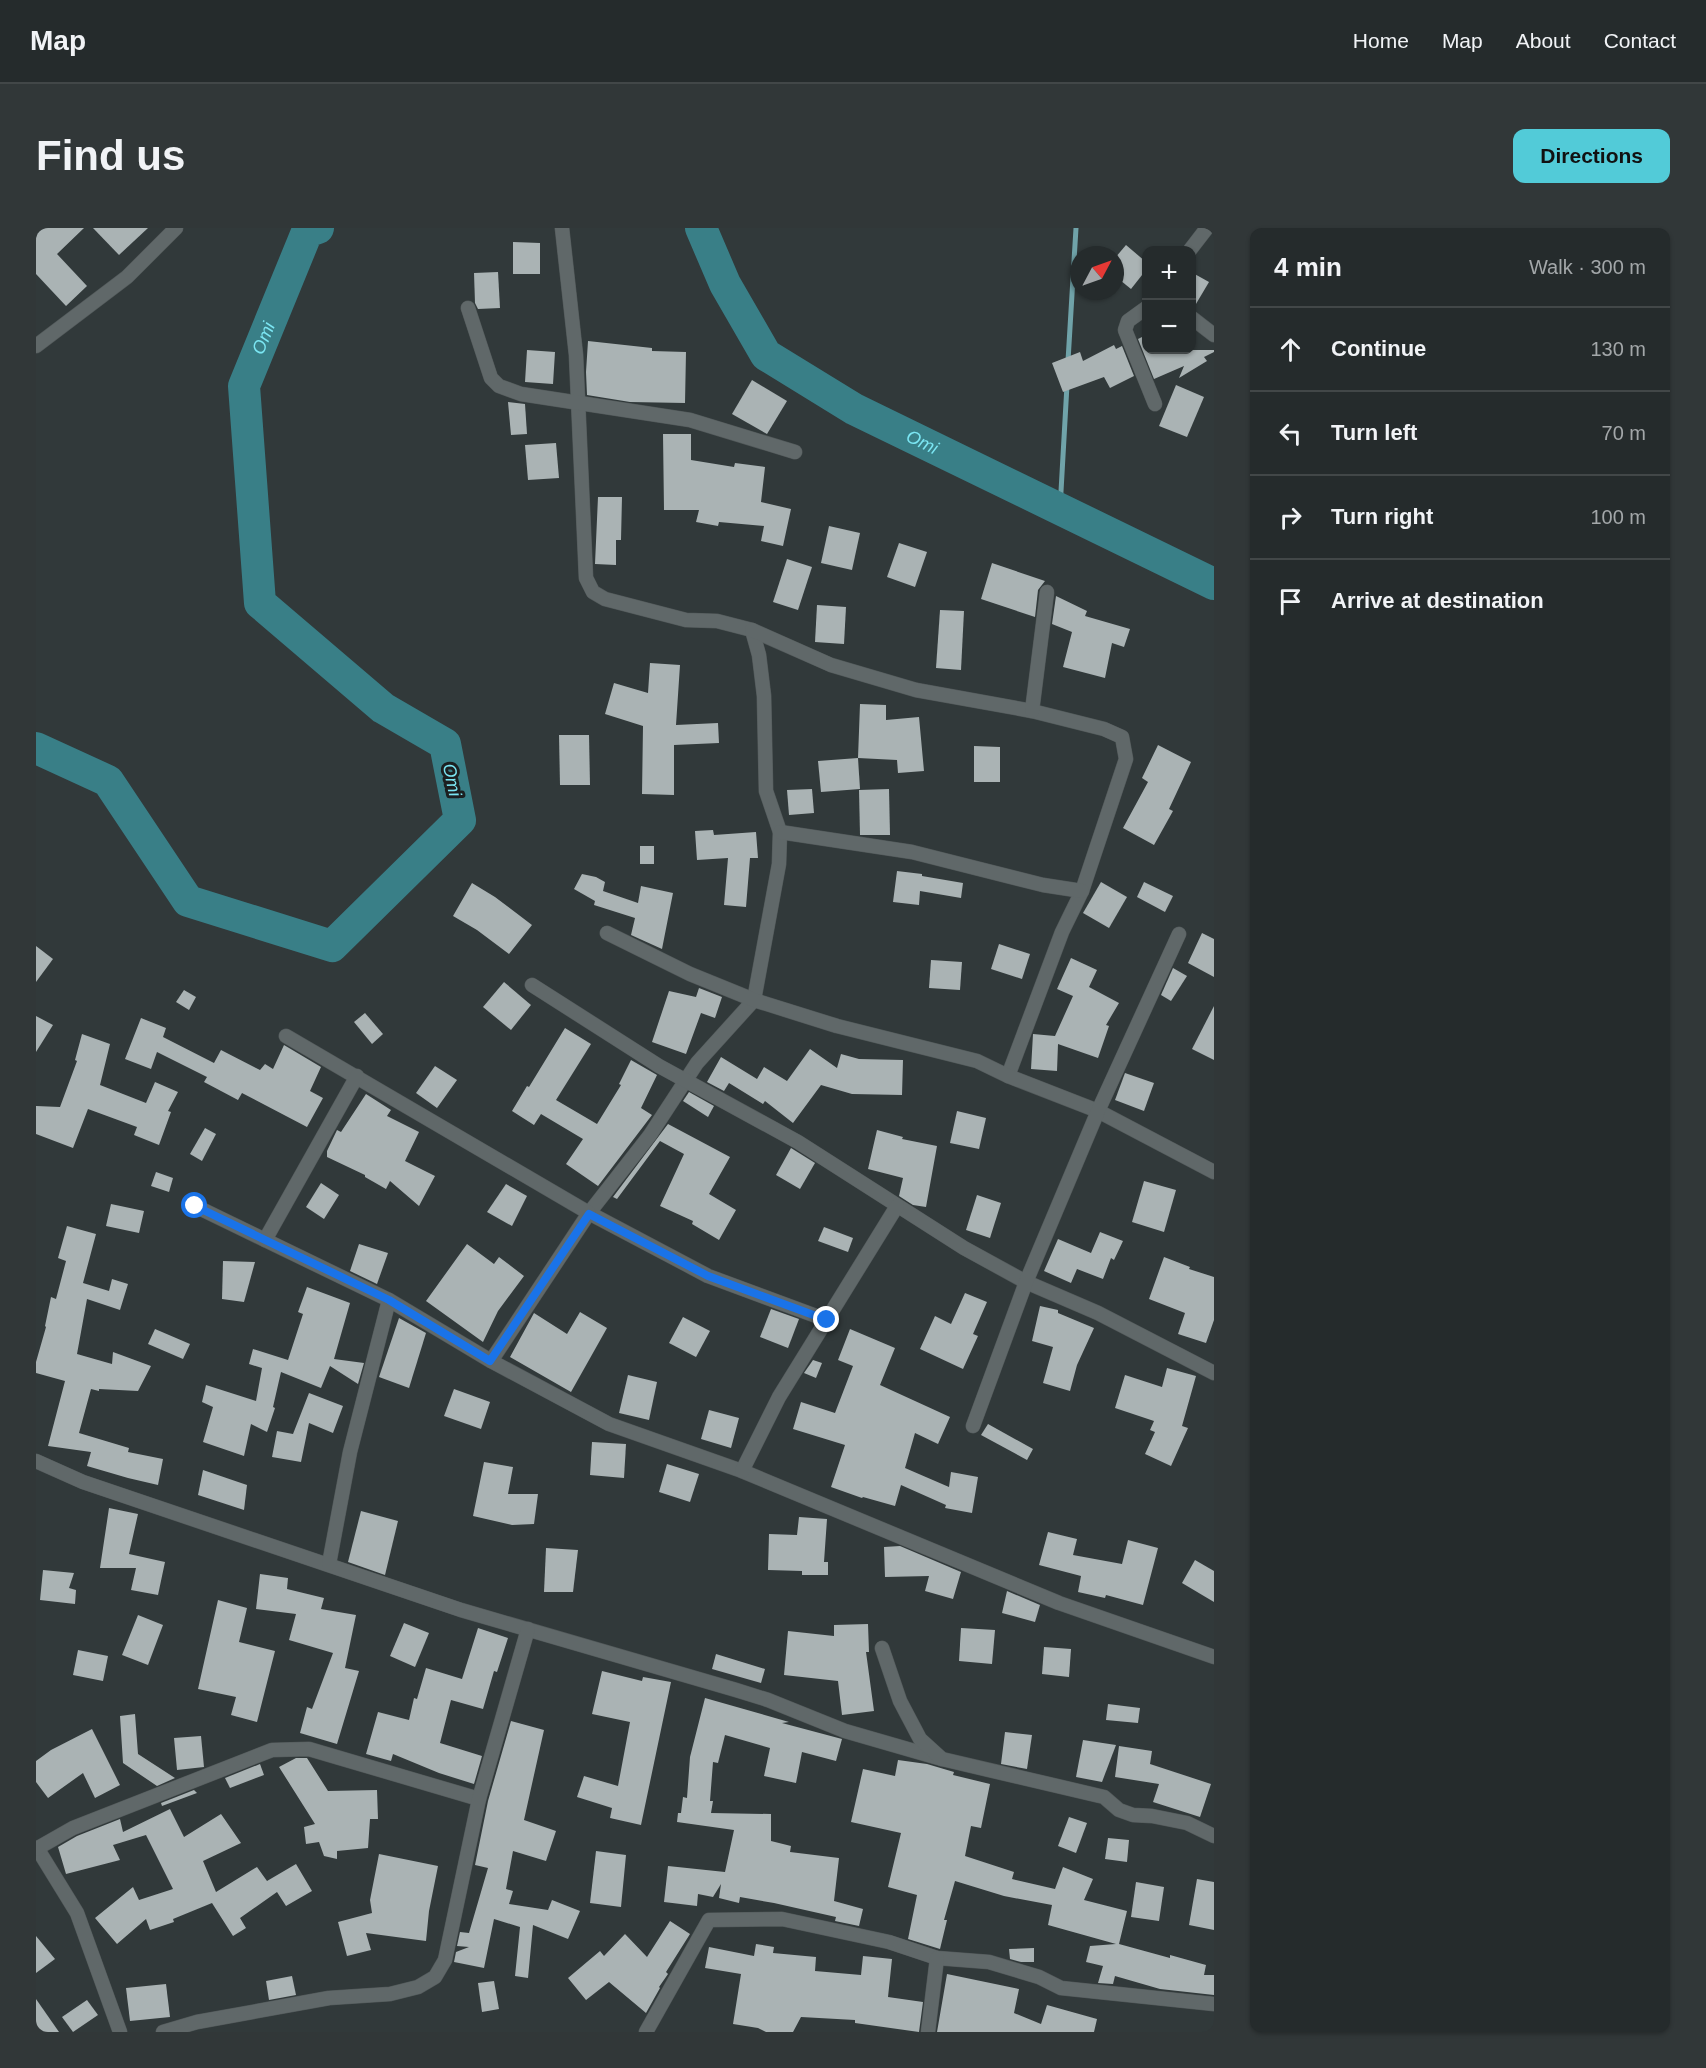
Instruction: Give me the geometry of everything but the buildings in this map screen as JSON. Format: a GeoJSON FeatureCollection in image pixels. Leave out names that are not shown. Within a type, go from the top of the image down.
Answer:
{"type":"FeatureCollection","features":[{"type":"Feature","properties":{"kind":"street"},"geometry":{"type":"LineString","coordinates":[[36,346],[127,277],[176,228]]}},
{"type":"Feature","properties":{"kind":"street"},"geometry":{"type":"LineString","coordinates":[[562,228],[576,355],[585,578],[593,592],[605,598],[686,620],[717,621],[752,630],[831,665],[916,690],[1032,711],[1104,729],[1122,737],[1126,759],[1082,891],[1062,932],[1008,1076]]}},
{"type":"Feature","properties":{"kind":"street"},"geometry":{"type":"LineString","coordinates":[[1193,246],[1207,228]]}},
{"type":"Feature","properties":{"kind":"street"},"geometry":{"type":"LineString","coordinates":[[468,308],[491,378],[499,386],[521,394],[690,420],[795,452]]}},
{"type":"Feature","properties":{"kind":"street"},"geometry":{"type":"LineString","coordinates":[[1142,311],[1128,321],[1125,330],[1155,404]]}},
{"type":"Feature","properties":{"kind":"street"},"geometry":{"type":"LineString","coordinates":[[1196,322],[1214,335]]}},
{"type":"Feature","properties":{"kind":"street"},"geometry":{"type":"LineString","coordinates":[[1032,711],[1047,592]]}},
{"type":"Feature","properties":{"kind":"street"},"geometry":{"type":"LineString","coordinates":[[490,1361],[589,1214],[650,1135],[697,1063],[754,1000],[779,864],[780,832],[766,791],[764,696],[759,655],[752,630]]}},
{"type":"Feature","properties":{"kind":"street"},"geometry":{"type":"LineString","coordinates":[[780,832],[912,852],[1043,885],[1082,891]]}},
{"type":"Feature","properties":{"kind":"street"},"geometry":{"type":"LineString","coordinates":[[607,933],[690,974],[754,1000],[837,1026],[977,1061],[1008,1076],[1098,1111],[1214,1172]]}},
{"type":"Feature","properties":{"kind":"street"},"geometry":{"type":"LineString","coordinates":[[973,1426],[1026,1282],[1098,1111],[1179,934]]}},
{"type":"Feature","properties":{"kind":"street"},"geometry":{"type":"LineString","coordinates":[[532,985],[686,1081],[798,1142],[964,1248],[1026,1282],[1098,1313],[1214,1373]]}},
{"type":"Feature","properties":{"kind":"street"},"geometry":{"type":"LineString","coordinates":[[286,1036],[589,1214],[708,1276],[827,1320]]}},
{"type":"Feature","properties":{"kind":"street"},"geometry":{"type":"LineString","coordinates":[[265,1240],[357,1076]]}},
{"type":"Feature","properties":{"kind":"street"},"geometry":{"type":"LineString","coordinates":[[195,1206],[389,1300],[490,1361],[609,1424],[742,1471],[1059,1603],[1214,1657]]}},
{"type":"Feature","properties":{"kind":"street"},"geometry":{"type":"LineString","coordinates":[[742,1471],[779,1397],[897,1206]]}},
{"type":"Feature","properties":{"kind":"street"},"geometry":{"type":"LineString","coordinates":[[329,1564],[350,1452],[389,1300]]}},
{"type":"Feature","properties":{"kind":"street"},"geometry":{"type":"LineString","coordinates":[[36,1461],[82,1482],[461,1610],[747,1693],[845,1731],[942,1759],[1104,1797],[1119,1810],[1133,1815],[1187,1823],[1214,1836]]}},
{"type":"Feature","properties":{"kind":"street"},"geometry":{"type":"LineString","coordinates":[[163,2032],[197,2022],[328,1998],[390,1994],[418,1987],[435,1977],[445,1960],[479,1799],[528,1629]]}},
{"type":"Feature","properties":{"kind":"street"},"geometry":{"type":"LineString","coordinates":[[882,1648],[900,1701],[920,1740],[942,1759]]}},
{"type":"Feature","properties":{"kind":"street"},"geometry":{"type":"LineString","coordinates":[[120,2032],[77,1913],[36,1848],[73,1828],[272,1750],[309,1749],[479,1799]]}},
{"type":"Feature","properties":{"kind":"street"},"geometry":{"type":"LineString","coordinates":[[649,2031],[709,1920],[782,1919],[889,1942],[937,1958],[989,1962],[1039,1977],[1062,1988],[1214,2004]]}},
{"type":"Feature","properties":{"kind":"street"},"geometry":{"type":"LineString","coordinates":[[928,2032],[937,1958]]}},
{"type":"Feature","properties":{"kind":"waterway","name":"Omi"},"geometry":{"type":"LineString","coordinates":[[303,228],[307,232]]}},
{"type":"Feature","properties":{"kind":"waterway","name":"Omi"},"geometry":{"type":"LineString","coordinates":[[36,748],[108,781],[188,901],[332,946],[460,820],[445,744],[383,708],[260,603],[244,386],[307,232],[318,228]]}},
{"type":"Feature","properties":{"kind":"waterway","name":"Omi"},"geometry":{"type":"LineString","coordinates":[[701,228],[725,284],[766,355],[854,409],[1214,584]]}},
{"type":"Feature","properties":{"kind":"waterway"},"geometry":{"type":"LineString","coordinates":[[1068,361],[1076,228]]}},
{"type":"Feature","properties":{"kind":"waterway"},"geometry":{"type":"LineString","coordinates":[[1060,509],[1067,385]]}},
{"type":"Feature","properties":{"kind":"route"},"geometry":{"type":"LineString","coordinates":[[195,1206],[389,1300],[490,1361],[589,1214],[708,1276],[827,1320]]}}]}
